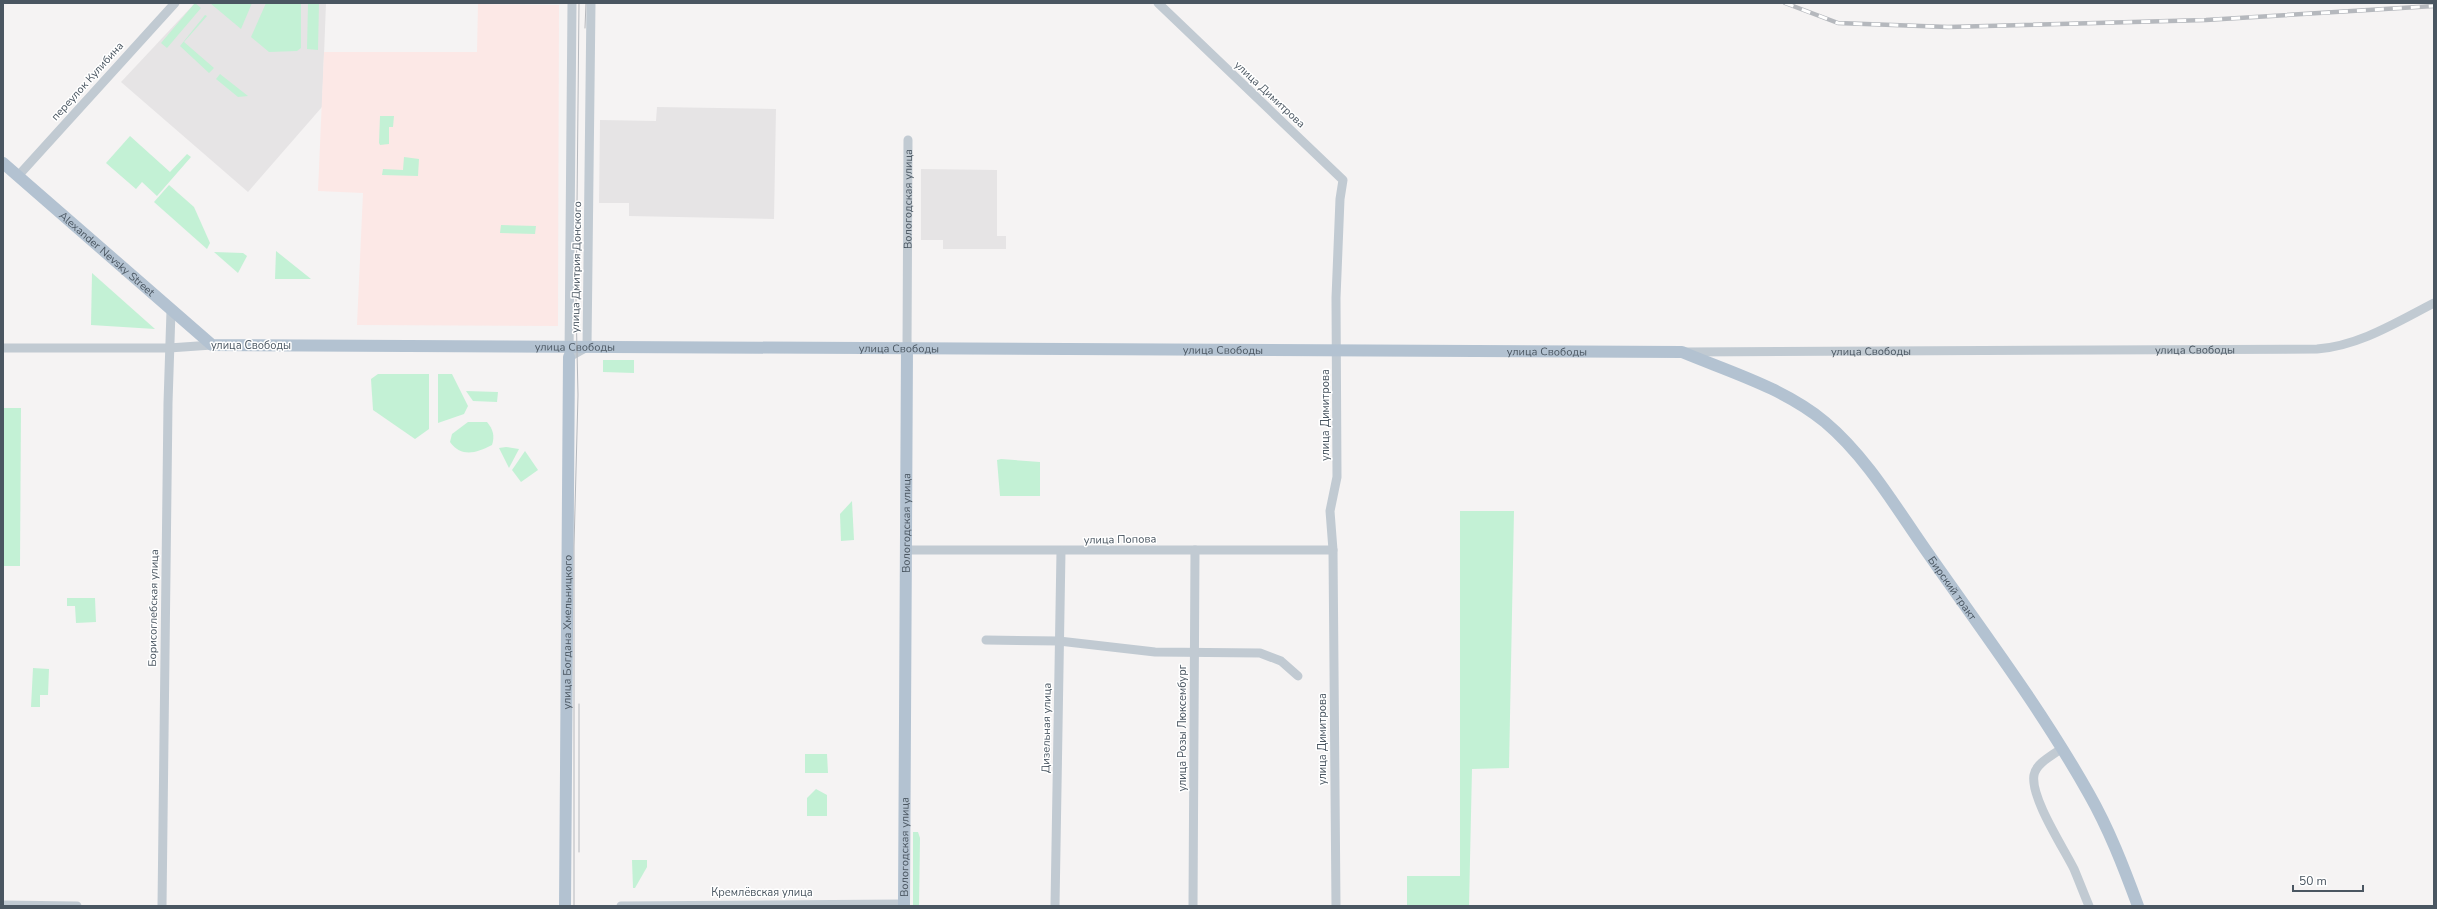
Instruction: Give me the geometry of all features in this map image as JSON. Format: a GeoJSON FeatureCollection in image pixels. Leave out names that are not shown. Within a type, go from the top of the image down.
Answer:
{"type":"FeatureCollection","features":[{"type":"Feature","properties":{"kind":"main road","name":"Alexander Nevsky Street"},"geometry":{"type":"LineString","coordinates":[[3,163],[172,311],[212,344]]}},
{"type":"Feature","properties":{"kind":"main road","name":"улица Свободы"},"geometry":{"type":"LineString","coordinates":[[212,344],[569,352],[587,347],[1336,352],[1682,352]]}},
{"type":"Feature","properties":{"kind":"main road","name":"Вологодская улица"},"geometry":{"type":"LineString","coordinates":[[904,905],[907,348]]}},
{"type":"Feature","properties":{"kind":"main road","name":"улица Богдана Хмельницкого"},"geometry":{"type":"LineString","coordinates":[[565,906],[569,352]]}},
{"type":"Feature","properties":{"kind":"main road","name":"Бирский тракт"},"geometry":{"type":"LineString","coordinates":[[1682,352],[1761,384],[1792,400],[1824,421],[1842,438],[1873,475],[2008,665],[2062,748],[2090,795],[2108,830],[2138,906]]}},
{"type":"Feature","properties":{"kind":"street","name":"переулок Кулибина"},"geometry":{"type":"LineString","coordinates":[[18,176],[175,3]]}},
{"type":"Feature","properties":{"kind":"street","name":"улица Дмитрия Донского"},"geometry":{"type":"LineString","coordinates":[[569,352],[572,3]]}},
{"type":"Feature","properties":{"kind":"street","name":"улица Дмитрия Донского"},"geometry":{"type":"LineString","coordinates":[[587,347],[591,3]]}},
{"type":"Feature","properties":{"kind":"street","name":"улица Димитрова"},"geometry":{"type":"LineString","coordinates":[[1158,3],[1343,180],[1340,199],[1336,352],[1337,477],[1330,511],[1333,550],[1336,906]]}},
{"type":"Feature","properties":{"kind":"street","name":"Вологодская улица"},"geometry":{"type":"LineString","coordinates":[[907,348],[908,140]]}},
{"type":"Feature","properties":{"kind":"street","name":"улица Свободы"},"geometry":{"type":"LineString","coordinates":[[1682,352],[2317,349],[2332,348],[2365,337],[2434,303]]}},
{"type":"Feature","properties":{"kind":"street","name":"Борисоглебская улица"},"geometry":{"type":"LineString","coordinates":[[162,906],[169,348],[172,311]]}},
{"type":"Feature","properties":{"kind":"street","name":"улица Свободы"},"geometry":{"type":"LineString","coordinates":[[3,348],[169,348],[212,344]]}},
{"type":"Feature","properties":{"kind":"street","name":"улица Попова"},"geometry":{"type":"LineString","coordinates":[[906,550],[1333,550]]}},
{"type":"Feature","properties":{"kind":"street","name":"улица Розы Люксембург"},"geometry":{"type":"LineString","coordinates":[[1193,906],[1195,550]]}},
{"type":"Feature","properties":{"kind":"street","name":"Дизельная улица"},"geometry":{"type":"LineString","coordinates":[[1055,906],[1060,551]]}},
{"type":"Feature","properties":{"kind":"street"},"geometry":{"type":"LineString","coordinates":[[986,640],[1059,641],[1155,652],[1260,653],[1281,661],[1298,676]]}},
{"type":"Feature","properties":{"kind":"street"},"geometry":{"type":"LineString","coordinates":[[2062,748],[2039,765],[2034,774],[2033,787],[2038,800],[2074,870],[2089,906]]}},
{"type":"Feature","properties":{"kind":"street"},"geometry":{"type":"LineString","coordinates":[[3,905],[77,906]]}},
{"type":"Feature","properties":{"kind":"street","name":"Кремлёвская улица"},"geometry":{"type":"LineString","coordinates":[[621,906],[904,905]]}},
{"type":"Feature","properties":{"kind":"shaded area"},"geometry":{"type":"Polygon","coordinates":[[[195,3],[326,3],[322,107],[248,192],[121,82],[195,3]]]}},
{"type":"Feature","properties":{"kind":"shaded area"},"geometry":{"type":"Polygon","coordinates":[[[478,4],[559,5],[558,326],[357,325],[363,193],[318,191],[324,52],[477,52],[478,4]]]}},
{"type":"Feature","properties":{"kind":"shaded area"},"geometry":{"type":"Polygon","coordinates":[[[657,107],[776,109],[774,219],[629,216],[629,203],[599,203],[600,120],[656,121],[657,107]]]}},
{"type":"Feature","properties":{"kind":"shaded area"},"geometry":{"type":"Polygon","coordinates":[[[921,169],[997,170],[997,236],[1006,236],[1006,249],[943,249],[943,240],[921,240],[921,169]]]}},
{"type":"Feature","properties":{"kind":"green space"},"geometry":{"type":"Polygon","coordinates":[[[195,3],[201,8],[167,48],[161,43],[195,3]]]}},
{"type":"Feature","properties":{"kind":"green space"},"geometry":{"type":"Polygon","coordinates":[[[210,3],[252,3],[241,29],[210,3]]]}},
{"type":"Feature","properties":{"kind":"green space"},"geometry":{"type":"Polygon","coordinates":[[[266,3],[301,3],[301,48],[297,51],[269,52],[251,37],[266,3]]]}},
{"type":"Feature","properties":{"kind":"green space"},"geometry":{"type":"Polygon","coordinates":[[[308,3],[319,3],[318,50],[307,49],[308,3]]]}},
{"type":"Feature","properties":{"kind":"green space"},"geometry":{"type":"Polygon","coordinates":[[[205,15],[207,16],[184,42],[214,68],[209,73],[180,46],[205,15]]]}},
{"type":"Feature","properties":{"kind":"green space"},"geometry":{"type":"Polygon","coordinates":[[[220,74],[248,96],[238,97],[216,79],[220,74]]]}},
{"type":"Feature","properties":{"kind":"green space"},"geometry":{"type":"Polygon","coordinates":[[[380,116],[394,116],[393,127],[389,127],[389,144],[380,145],[379,143],[380,116]]]}},
{"type":"Feature","properties":{"kind":"green space"},"geometry":{"type":"Polygon","coordinates":[[[130,136],[170,172],[187,154],[191,157],[157,196],[142,182],[136,189],[106,163],[130,136]]]}},
{"type":"Feature","properties":{"kind":"green space"},"geometry":{"type":"Polygon","coordinates":[[[404,157],[419,159],[418,176],[382,175],[383,169],[403,170],[404,157]]]}},
{"type":"Feature","properties":{"kind":"green space"},"geometry":{"type":"Polygon","coordinates":[[[169,185],[194,207],[210,243],[207,249],[154,202],[169,185]]]}},
{"type":"Feature","properties":{"kind":"green space"},"geometry":{"type":"Polygon","coordinates":[[[501,225],[536,226],[535,234],[500,233],[501,225]]]}},
{"type":"Feature","properties":{"kind":"green space"},"geometry":{"type":"Polygon","coordinates":[[[276,251],[311,279],[275,279],[276,251]]]}},
{"type":"Feature","properties":{"kind":"green space"},"geometry":{"type":"Polygon","coordinates":[[[214,252],[243,253],[247,256],[238,273],[214,252]]]}},
{"type":"Feature","properties":{"kind":"green space"},"geometry":{"type":"Polygon","coordinates":[[[92,273],[155,329],[91,325],[92,273]]]}},
{"type":"Feature","properties":{"kind":"green space"},"geometry":{"type":"Polygon","coordinates":[[[603,360],[634,360],[634,373],[603,372],[603,360]]]}},
{"type":"Feature","properties":{"kind":"green space"},"geometry":{"type":"Polygon","coordinates":[[[378,374],[429,374],[429,429],[415,439],[373,410],[371,379],[378,374]]]}},
{"type":"Feature","properties":{"kind":"green space"},"geometry":{"type":"Polygon","coordinates":[[[438,374],[452,374],[468,406],[464,414],[438,423],[438,374]]]}},
{"type":"Feature","properties":{"kind":"green space"},"geometry":{"type":"Polygon","coordinates":[[[466,391],[498,392],[497,402],[473,401],[466,391]]]}},
{"type":"Feature","properties":{"kind":"green space"},"geometry":{"type":"Polygon","coordinates":[[[3,408],[21,408],[20,566],[3,566],[3,408]]]}},
{"type":"Feature","properties":{"kind":"green space"},"geometry":{"type":"Polygon","coordinates":[[[468,422],[487,422],[493,433],[492,445],[475,452],[464,452],[455,447],[450,442],[452,434],[468,422]]]}},
{"type":"Feature","properties":{"kind":"green space"},"geometry":{"type":"Polygon","coordinates":[[[506,447],[519,449],[509,468],[499,448],[506,447]]]}},
{"type":"Feature","properties":{"kind":"green space"},"geometry":{"type":"Polygon","coordinates":[[[525,451],[538,470],[521,482],[512,470],[525,451]]]}},
{"type":"Feature","properties":{"kind":"green space"},"geometry":{"type":"Polygon","coordinates":[[[997,460],[1040,462],[1040,496],[1000,496],[997,460]]]}},
{"type":"Feature","properties":{"kind":"green space"},"geometry":{"type":"Polygon","coordinates":[[[852,501],[854,540],[841,541],[840,514],[852,501]]]}},
{"type":"Feature","properties":{"kind":"green space"},"geometry":{"type":"Polygon","coordinates":[[[1460,511],[1514,511],[1509,768],[1472,769],[1469,906],[1407,906],[1407,876],[1460,876],[1460,511]]]}},
{"type":"Feature","properties":{"kind":"green space"},"geometry":{"type":"Polygon","coordinates":[[[67,598],[95,598],[96,622],[76,623],[75,606],[67,606],[67,598]]]}},
{"type":"Feature","properties":{"kind":"green space"},"geometry":{"type":"Polygon","coordinates":[[[33,668],[49,669],[48,695],[40,695],[40,707],[31,707],[33,668]]]}},
{"type":"Feature","properties":{"kind":"green space"},"geometry":{"type":"Polygon","coordinates":[[[805,754],[827,754],[828,773],[805,773],[805,754]]]}},
{"type":"Feature","properties":{"kind":"green space"},"geometry":{"type":"Polygon","coordinates":[[[816,789],[827,795],[827,816],[807,816],[807,798],[816,789]]]}},
{"type":"Feature","properties":{"kind":"green space"},"geometry":{"type":"Polygon","coordinates":[[[913,832],[918,832],[920,838],[919,906],[913,906],[913,832]]]}},
{"type":"Feature","properties":{"kind":"green space"},"geometry":{"type":"Polygon","coordinates":[[[632,860],[647,860],[647,867],[635,888],[633,888],[632,860]]]}},
{"type":"Feature","properties":{"kind":"tram line"},"geometry":{"type":"LineString","coordinates":[[574,906],[574,546],[578,395],[576,306],[579,3]]}},
{"type":"Feature","properties":{"kind":"tram line"},"geometry":{"type":"LineString","coordinates":[[585,28],[586,3]]}},
{"type":"Feature","properties":{"kind":"tram line"},"geometry":{"type":"LineString","coordinates":[[579,704],[579,852]]}},
{"type":"Feature","properties":{"kind":"railway"},"geometry":{"type":"LineString","coordinates":[[1785,3],[1838,23],[1948,27],[2206,20],[2434,6]]}}]}
